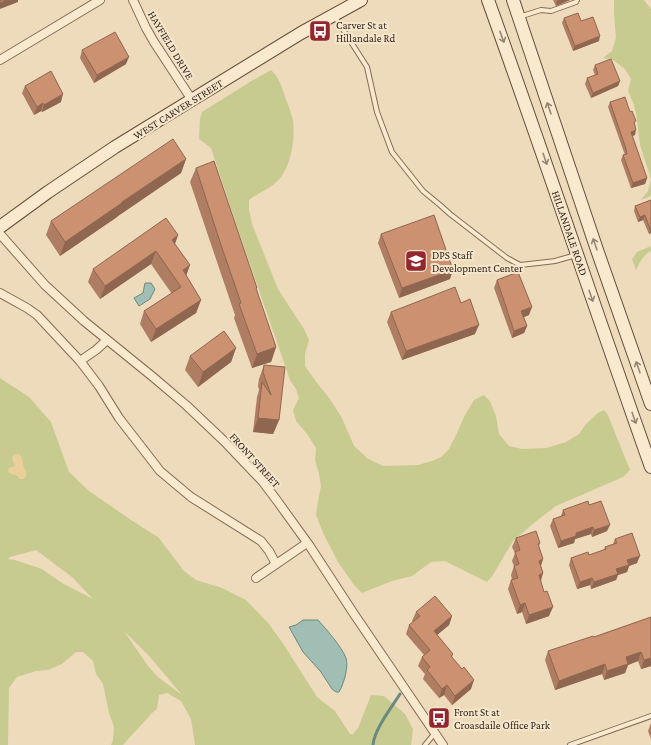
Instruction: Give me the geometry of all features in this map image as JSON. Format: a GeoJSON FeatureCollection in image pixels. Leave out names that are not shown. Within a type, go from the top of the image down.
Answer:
{"type":"FeatureCollection","features":[{"type":"Feature","properties":{"kind":"main road","name":"WEST CARVER STREET"},"geometry":{"type":"LineString","coordinates":[[0,227],[48,192],[115,147],[301,33],[361,0]]}},
{"type":"Feature","properties":{"kind":"main road","name":"HILLANDALE ROAD"},"geometry":{"type":"LineString","coordinates":[[488,0],[541,147],[651,467]]}},
{"type":"Feature","properties":{"kind":"main road","name":"HILLANDALE ROAD"},"geometry":{"type":"LineString","coordinates":[[513,0],[596,247],[651,404]]}},
{"type":"Feature","properties":{"kind":"street"},"geometry":{"type":"LineString","coordinates":[[0,60],[100,0]]}},
{"type":"Feature","properties":{"kind":"street","name":"HAYFIELD DRIVE"},"geometry":{"type":"LineString","coordinates":[[133,0],[154,42],[192,100]]}},
{"type":"Feature","properties":{"kind":"street","name":"FRONT STREET"},"geometry":{"type":"LineString","coordinates":[[0,234],[45,285],[84,321],[153,376],[186,405],[224,441],[263,482],[307,543],[443,745]]}},
{"type":"Feature","properties":{"kind":"street"},"geometry":{"type":"LineString","coordinates":[[0,293],[27,308],[36,315],[80,361],[99,386],[119,418],[160,471],[191,497],[261,541],[269,551],[276,564]]}},
{"type":"Feature","properties":{"kind":"street"},"geometry":{"type":"LineString","coordinates":[[80,361],[107,340]]}},
{"type":"Feature","properties":{"kind":"street"},"geometry":{"type":"LineString","coordinates":[[256,578],[307,543]]}},
{"type":"Feature","properties":{"kind":"lane"},"geometry":{"type":"LineString","coordinates":[[518,17],[541,10],[551,11],[576,2],[577,0]]}},
{"type":"Feature","properties":{"kind":"lane"},"geometry":{"type":"LineString","coordinates":[[334,15],[367,67],[377,112],[392,152],[423,191],[507,258],[520,264],[538,264],[555,261],[577,254]]}},
{"type":"Feature","properties":{"kind":"lane"},"geometry":{"type":"LineString","coordinates":[[570,745],[651,716]]}},
{"type":"Feature","properties":{"kind":"lane"},"geometry":{"type":"LineString","coordinates":[[426,745],[435,733]]}},
{"type":"Feature","properties":{"kind":"green space"},"geometry":{"type":"Polygon","coordinates":[[[614,0],[644,0],[651,9],[651,179],[640,145],[636,113],[628,91],[631,79],[625,69],[613,60],[603,58],[612,51],[616,38],[614,0]]]}},
{"type":"Feature","properties":{"kind":"green space"},"geometry":{"type":"Polygon","coordinates":[[[271,70],[280,82],[293,120],[293,142],[288,164],[278,181],[249,200],[252,224],[278,289],[304,329],[309,340],[305,354],[305,366],[330,399],[342,418],[354,446],[367,458],[383,466],[418,465],[432,461],[441,457],[449,449],[474,400],[484,395],[490,401],[496,416],[499,434],[509,446],[522,449],[546,448],[566,442],[579,434],[586,424],[598,413],[604,410],[608,415],[630,470],[623,477],[556,506],[535,522],[513,541],[493,575],[487,582],[445,561],[431,562],[412,576],[392,581],[362,593],[354,585],[338,562],[323,533],[316,515],[321,486],[315,460],[316,448],[296,421],[293,410],[299,398],[296,389],[290,380],[211,148],[199,139],[200,119],[202,112],[271,70]]]}},
{"type":"Feature","properties":{"kind":"green space"},"geometry":{"type":"Polygon","coordinates":[[[651,179],[651,196],[641,200],[648,191],[651,179]]]}},
{"type":"Feature","properties":{"kind":"green space"},"geometry":{"type":"Polygon","coordinates":[[[651,246],[651,251],[644,256],[636,270],[632,259],[637,252],[651,246]]]}},
{"type":"Feature","properties":{"kind":"green space"},"geometry":{"type":"Polygon","coordinates":[[[0,378],[29,397],[51,422],[69,472],[89,491],[158,537],[184,571],[196,580],[222,588],[246,600],[269,624],[317,697],[335,711],[350,734],[353,734],[358,728],[371,695],[384,696],[405,714],[413,729],[411,745],[195,745],[191,719],[181,701],[167,693],[159,695],[157,709],[123,745],[111,745],[114,727],[109,713],[103,684],[96,674],[93,661],[83,652],[76,652],[62,664],[48,670],[36,671],[17,677],[9,688],[8,745],[0,745],[0,378]],[[36,550],[10,557],[8,559],[42,569],[62,583],[93,599],[72,577],[36,550]],[[124,631],[148,666],[158,677],[182,695],[150,657],[124,631]]]}},
{"type":"Feature","properties":{"kind":"sand"},"geometry":{"type":"Polygon","coordinates":[[[16,454],[19,454],[21,457],[26,471],[26,477],[23,479],[20,479],[16,475],[8,472],[9,468],[15,466],[12,458],[16,454]]]}},
{"type":"Feature","properties":{"kind":"water"},"geometry":{"type":"Polygon","coordinates":[[[145,283],[151,283],[155,289],[150,299],[139,306],[134,298],[143,293],[145,283]]]}},
{"type":"Feature","properties":{"kind":"water"},"geometry":{"type":"Polygon","coordinates":[[[303,620],[318,620],[334,638],[347,660],[345,677],[339,692],[332,689],[321,672],[303,652],[289,627],[296,625],[303,620]]]}},
{"type":"Feature","properties":{"kind":"building"},"geometry":{"type":"Polygon","coordinates":[[[578,13],[581,21],[593,17],[600,36],[575,46],[564,18],[578,13]]]}},
{"type":"Feature","properties":{"kind":"building"},"geometry":{"type":"Polygon","coordinates":[[[115,32],[129,57],[97,75],[82,50],[115,32]]]}},
{"type":"Feature","properties":{"kind":"building"},"geometry":{"type":"Polygon","coordinates":[[[611,59],[620,81],[593,93],[587,78],[598,74],[595,65],[611,59]]]}},
{"type":"Feature","properties":{"kind":"building"},"geometry":{"type":"Polygon","coordinates":[[[51,71],[63,94],[44,105],[43,103],[37,107],[25,86],[51,71]]]}},
{"type":"Feature","properties":{"kind":"building"},"geometry":{"type":"Polygon","coordinates":[[[625,97],[630,112],[632,111],[636,121],[634,122],[636,130],[631,132],[647,178],[633,183],[623,155],[627,154],[626,149],[610,102],[625,97]]]}},
{"type":"Feature","properties":{"kind":"building"},"geometry":{"type":"Polygon","coordinates":[[[173,139],[186,159],[65,242],[51,221],[173,139]]]}},
{"type":"Feature","properties":{"kind":"building"},"geometry":{"type":"Polygon","coordinates":[[[214,161],[276,347],[257,354],[239,304],[241,303],[196,168],[214,161]]]}},
{"type":"Feature","properties":{"kind":"building"},"geometry":{"type":"Polygon","coordinates":[[[651,200],[650,229],[645,215],[640,217],[635,206],[651,200]]]}},
{"type":"Feature","properties":{"kind":"building"},"geometry":{"type":"Polygon","coordinates":[[[434,215],[453,270],[402,288],[381,234],[434,215]]]}},
{"type":"Feature","properties":{"kind":"building"},"geometry":{"type":"Polygon","coordinates":[[[166,218],[178,235],[172,240],[190,265],[183,270],[201,300],[156,329],[144,311],[181,287],[156,251],[105,286],[93,269],[166,218]]]}},
{"type":"Feature","properties":{"kind":"building"},"geometry":{"type":"Polygon","coordinates":[[[518,272],[532,307],[521,311],[527,326],[514,331],[497,280],[518,272]]]}},
{"type":"Feature","properties":{"kind":"building"},"geometry":{"type":"Polygon","coordinates":[[[455,287],[461,303],[470,299],[479,325],[406,351],[391,312],[455,287]]]}},
{"type":"Feature","properties":{"kind":"building"},"geometry":{"type":"Polygon","coordinates":[[[224,331],[236,348],[203,372],[190,356],[224,331]]]}},
{"type":"Feature","properties":{"kind":"building"},"geometry":{"type":"Polygon","coordinates":[[[264,365],[285,367],[279,420],[258,418],[262,382],[271,395],[263,372],[264,365]]]}},
{"type":"Feature","properties":{"kind":"building"},"geometry":{"type":"Polygon","coordinates":[[[588,501],[589,505],[601,501],[610,525],[594,530],[593,527],[576,533],[576,536],[561,541],[553,519],[565,515],[563,510],[588,501]]]}},
{"type":"Feature","properties":{"kind":"building"},"geometry":{"type":"Polygon","coordinates":[[[536,531],[540,543],[538,544],[543,559],[539,561],[543,573],[539,575],[544,592],[547,591],[553,607],[529,615],[525,603],[520,605],[511,580],[518,578],[514,566],[519,564],[515,552],[520,550],[516,538],[536,531]]]}},
{"type":"Feature","properties":{"kind":"building"},"geometry":{"type":"Polygon","coordinates":[[[632,533],[640,556],[627,560],[629,565],[616,569],[618,574],[594,582],[592,578],[580,582],[571,558],[588,552],[589,555],[606,549],[605,547],[617,543],[615,539],[632,533]]]}},
{"type":"Feature","properties":{"kind":"building"},"geometry":{"type":"Polygon","coordinates":[[[435,596],[452,616],[434,631],[453,654],[451,656],[462,669],[464,667],[474,680],[455,696],[447,685],[442,689],[427,670],[430,667],[422,657],[430,650],[409,625],[420,616],[416,612],[435,596]]]}},
{"type":"Feature","properties":{"kind":"building"},"geometry":{"type":"Polygon","coordinates":[[[651,617],[651,658],[644,660],[641,652],[626,657],[628,664],[607,671],[605,664],[559,681],[548,651],[651,617]]]}},
{"type":"Feature","properties":{"kind":"waterway"},"geometry":{"type":"LineString","coordinates":[[373,745],[376,733],[400,694]]}},
{"type":"Feature","properties":{"kind":"place","name":"Carver St at Hillandale Rd"},"geometry":{"type":"Point","coordinates":[320,31]}},
{"type":"Feature","properties":{"kind":"place","name":"DPS Staff Development Center"},"geometry":{"type":"Point","coordinates":[416,261]}},
{"type":"Feature","properties":{"kind":"place","name":"Front St at Croasdaile Office Park"},"geometry":{"type":"Point","coordinates":[439,718]}}]}
